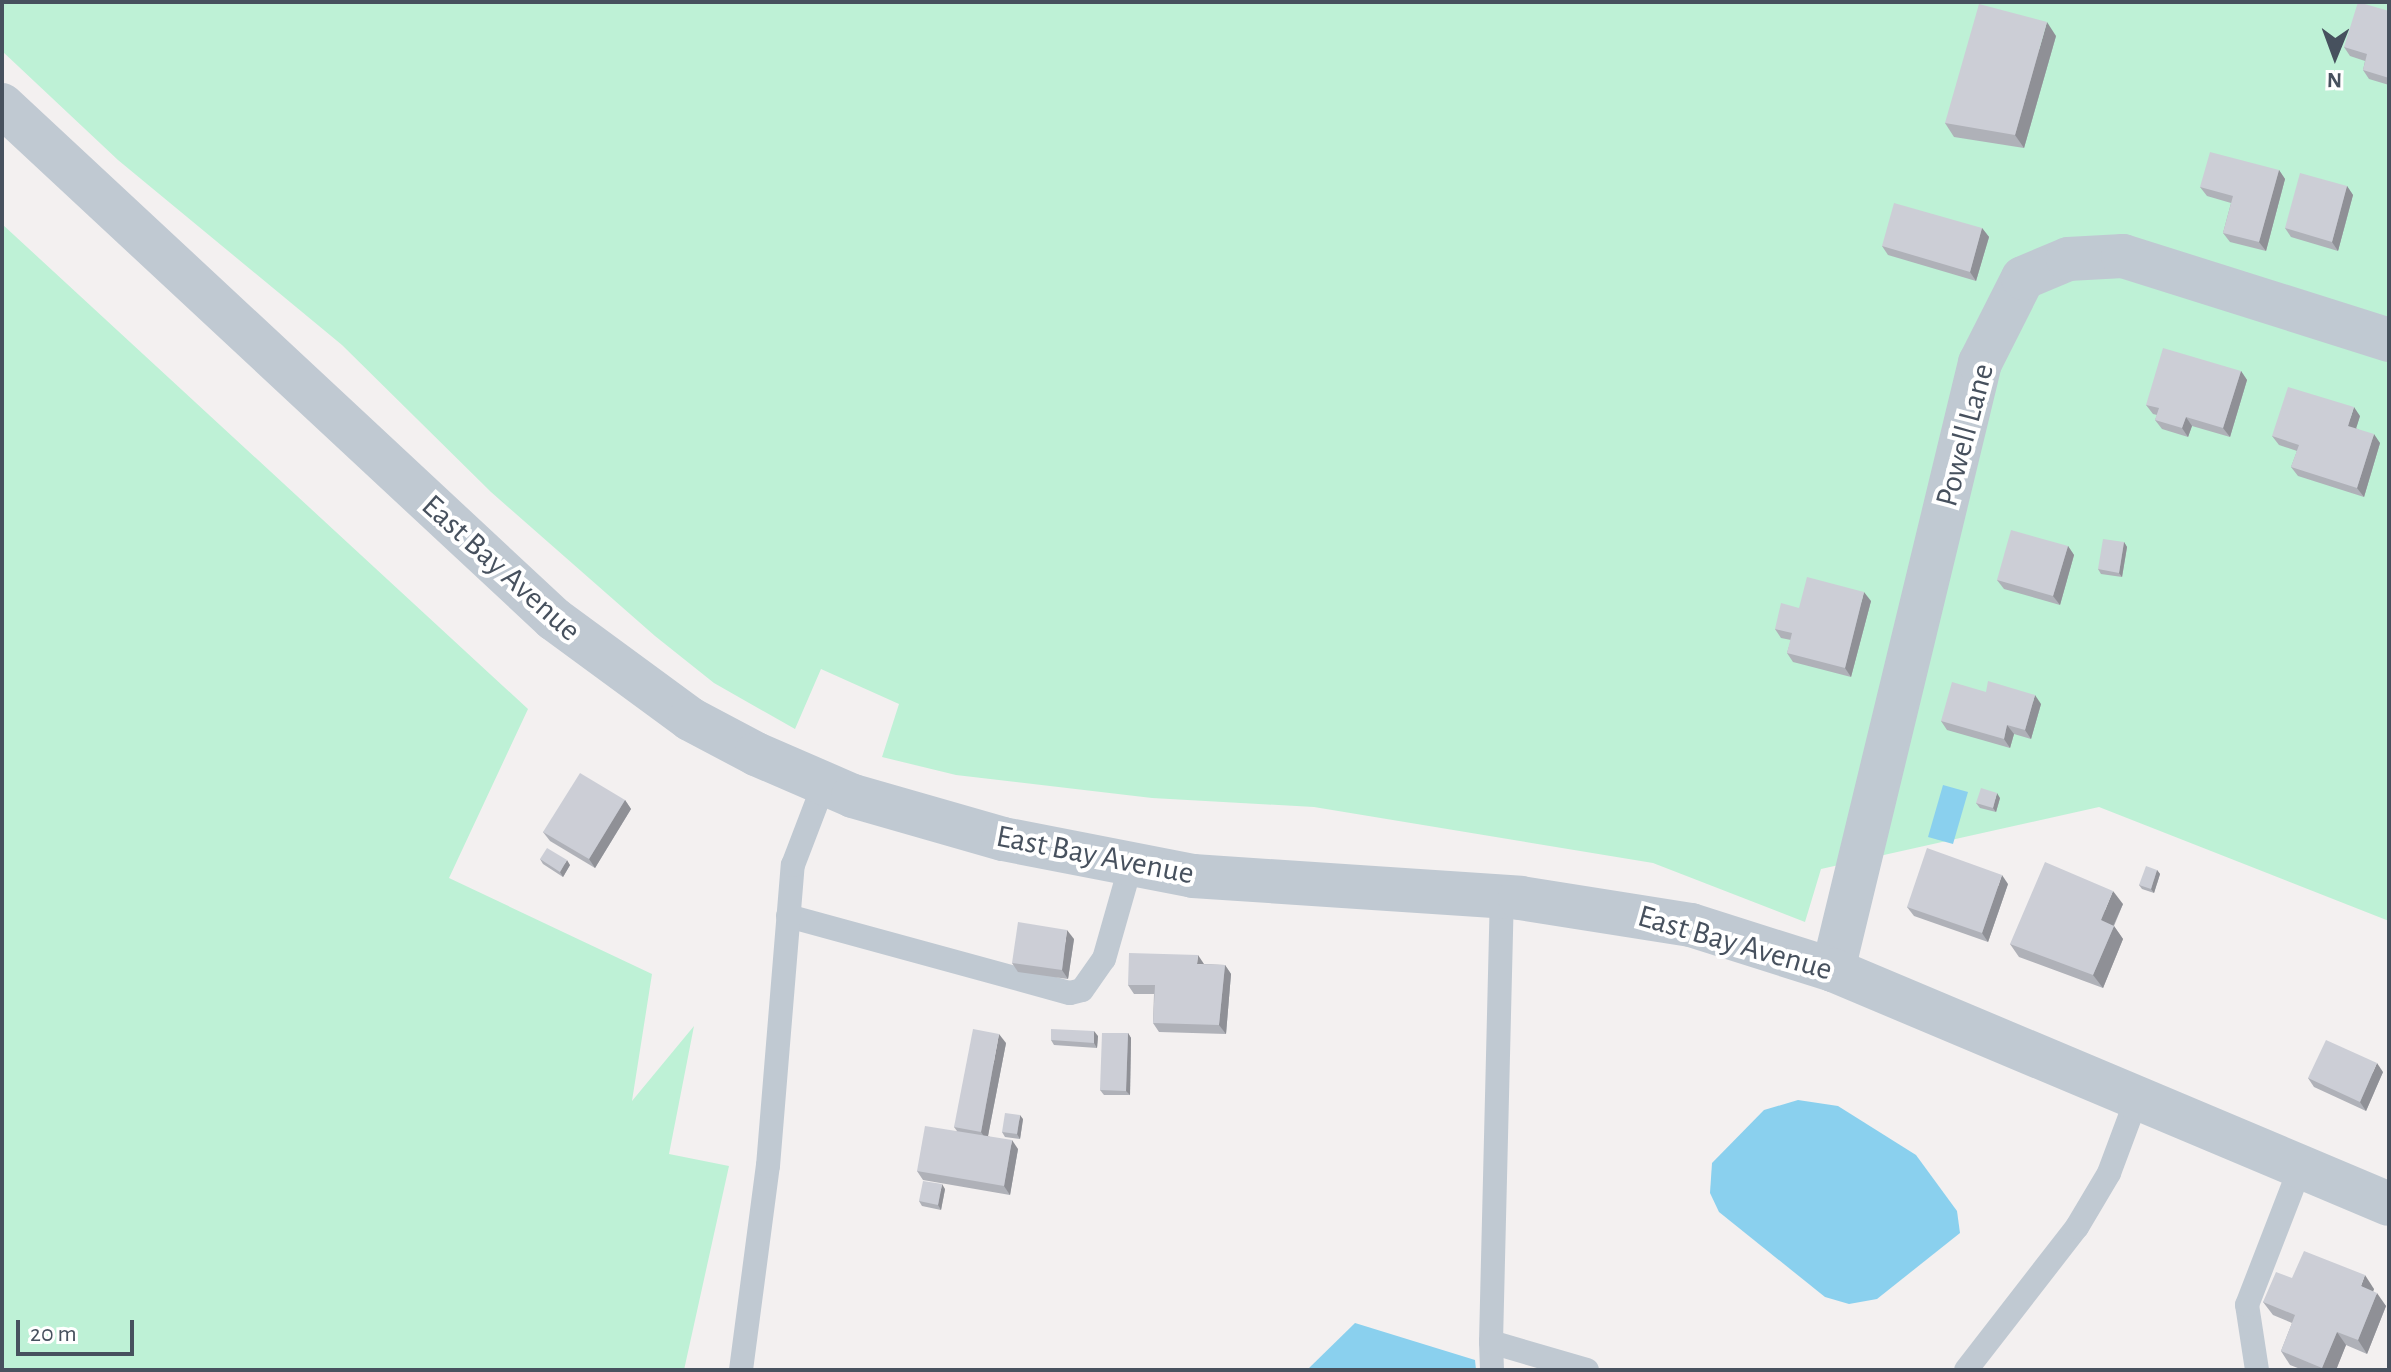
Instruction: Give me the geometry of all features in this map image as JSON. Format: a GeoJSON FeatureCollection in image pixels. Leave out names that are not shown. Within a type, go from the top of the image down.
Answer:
{"type":"FeatureCollection","features":[{"type":"Feature","properties":{"kind":"street","name":"East Bay Avenue"},"geometry":{"type":"LineString","coordinates":[[2,105],[554,619],[690,719],[824,784],[1003,839],[1193,876],[1502,897],[1691,925],[1833,970],[2389,1204]]}},
{"type":"Feature","properties":{"kind":"street","name":"Powell Lane"},"geometry":{"type":"LineString","coordinates":[[1833,970],[1980,363],[2023,278],[2068,259],[2123,256],[2389,340]]}},
{"type":"Feature","properties":{"kind":"lane"},"geometry":{"type":"LineString","coordinates":[[741,1370],[788,916],[799,838],[824,784]]}},
{"type":"Feature","properties":{"kind":"lane"},"geometry":{"type":"LineString","coordinates":[[788,916],[1070,993],[1082,990],[1104,959],[1131,864]]}},
{"type":"Feature","properties":{"kind":"lane"},"geometry":{"type":"LineString","coordinates":[[1492,1370],[1502,897]]}},
{"type":"Feature","properties":{"kind":"lane"},"geometry":{"type":"LineString","coordinates":[[1966,1370],[2077,1227],[2109,1173],[2137,1098]]}},
{"type":"Feature","properties":{"kind":"lane"},"geometry":{"type":"LineString","coordinates":[[2257,1370],[2247,1305],[2301,1166]]}},
{"type":"Feature","properties":{"kind":"lane"},"geometry":{"type":"LineString","coordinates":[[1491,1342],[1587,1370]]}},
{"type":"Feature","properties":{"kind":"green space"},"geometry":{"type":"Polygon","coordinates":[[[2,2],[2389,2],[2389,921],[2099,807],[1821,869],[1805,922],[1653,863],[1314,807],[1152,798],[956,775],[882,757],[899,704],[821,669],[795,729],[714,683],[655,636],[491,492],[342,345],[118,160],[2,51],[2,2]]]}},
{"type":"Feature","properties":{"kind":"green space"},"geometry":{"type":"Polygon","coordinates":[[[2,224],[528,709],[449,878],[652,974],[632,1101],[694,1026],[669,1154],[729,1166],[684,1370],[2,1370],[2,224]]]}},
{"type":"Feature","properties":{"kind":"water"},"geometry":{"type":"Polygon","coordinates":[[[1943,785],[1968,792],[1953,844],[1928,837],[1943,785]]]}},
{"type":"Feature","properties":{"kind":"water"},"geometry":{"type":"Polygon","coordinates":[[[1798,1100],[1838,1106],[1916,1155],[1957,1211],[1960,1233],[1877,1299],[1849,1304],[1825,1297],[1719,1212],[1710,1193],[1712,1163],[1764,1110],[1798,1100]]]}},
{"type":"Feature","properties":{"kind":"water"},"geometry":{"type":"Polygon","coordinates":[[[1355,1323],[1475,1360],[1476,1370],[1307,1370],[1355,1323]]]}},
{"type":"Feature","properties":{"kind":"building"},"geometry":{"type":"Polygon","coordinates":[[[2358,2],[2389,11],[2389,78],[2363,70],[2367,54],[2344,47],[2358,2]]]}},
{"type":"Feature","properties":{"kind":"building"},"geometry":{"type":"Polygon","coordinates":[[[1979,4],[2047,22],[2015,135],[1945,123],[1979,4]]]}},
{"type":"Feature","properties":{"kind":"building"},"geometry":{"type":"Polygon","coordinates":[[[2210,152],[2279,170],[2259,242],[2223,233],[2233,196],[2200,187],[2210,152]]]}},
{"type":"Feature","properties":{"kind":"building"},"geometry":{"type":"Polygon","coordinates":[[[2300,173],[2347,186],[2332,242],[2285,228],[2300,173]]]}},
{"type":"Feature","properties":{"kind":"building"},"geometry":{"type":"Polygon","coordinates":[[[1894,203],[1982,228],[1970,272],[1882,246],[1894,203]]]}},
{"type":"Feature","properties":{"kind":"building"},"geometry":{"type":"Polygon","coordinates":[[[2163,348],[2241,371],[2223,428],[2186,417],[2182,428],[2155,420],[2159,408],[2146,405],[2163,348]]]}},
{"type":"Feature","properties":{"kind":"building"},"geometry":{"type":"Polygon","coordinates":[[[2288,387],[2354,407],[2348,426],[2374,434],[2357,488],[2291,467],[2299,445],[2272,436],[2288,387]]]}},
{"type":"Feature","properties":{"kind":"building"},"geometry":{"type":"Polygon","coordinates":[[[2011,530],[2068,546],[2053,596],[1997,580],[2011,530]]]}},
{"type":"Feature","properties":{"kind":"building"},"geometry":{"type":"Polygon","coordinates":[[[2103,539],[2124,542],[2119,573],[2098,569],[2103,539]]]}},
{"type":"Feature","properties":{"kind":"building"},"geometry":{"type":"Polygon","coordinates":[[[1807,577],[1864,592],[1845,668],[1787,653],[1792,633],[1775,629],[1781,603],[1799,608],[1807,577]]]}},
{"type":"Feature","properties":{"kind":"building"},"geometry":{"type":"Polygon","coordinates":[[[1988,681],[2035,695],[2025,730],[2007,725],[2004,739],[1941,721],[1952,682],[1986,692],[1988,681]]]}},
{"type":"Feature","properties":{"kind":"building"},"geometry":{"type":"Polygon","coordinates":[[[580,773],[625,800],[589,859],[543,832],[580,773]]]}},
{"type":"Feature","properties":{"kind":"building"},"geometry":{"type":"Polygon","coordinates":[[[1981,788],[1997,793],[1993,808],[1976,803],[1981,788]]]}},
{"type":"Feature","properties":{"kind":"building"},"geometry":{"type":"Polygon","coordinates":[[[547,848],[567,860],[560,872],[540,859],[547,848]]]}},
{"type":"Feature","properties":{"kind":"building"},"geometry":{"type":"Polygon","coordinates":[[[1927,848],[2002,875],[1982,933],[1907,907],[1927,848]]]}},
{"type":"Feature","properties":{"kind":"building"},"geometry":{"type":"Polygon","coordinates":[[[2045,862],[2113,891],[2101,920],[2114,926],[2093,975],[2010,944],[2045,862]]]}},
{"type":"Feature","properties":{"kind":"building"},"geometry":{"type":"Polygon","coordinates":[[[2146,866],[2157,870],[2151,889],[2139,885],[2146,866]]]}},
{"type":"Feature","properties":{"kind":"building"},"geometry":{"type":"Polygon","coordinates":[[[1018,922],[1067,930],[1062,970],[1012,963],[1018,922]]]}},
{"type":"Feature","properties":{"kind":"building"},"geometry":{"type":"Polygon","coordinates":[[[1129,953],[1198,955],[1197,964],[1225,965],[1219,1025],[1153,1023],[1155,985],[1128,985],[1129,953]]]}},
{"type":"Feature","properties":{"kind":"building"},"geometry":{"type":"Polygon","coordinates":[[[973,1029],[999,1034],[981,1132],[954,1127],[973,1029]]]}},
{"type":"Feature","properties":{"kind":"building"},"geometry":{"type":"Polygon","coordinates":[[[1051,1029],[1094,1031],[1094,1043],[1051,1040],[1051,1029]]]}},
{"type":"Feature","properties":{"kind":"building"},"geometry":{"type":"Polygon","coordinates":[[[1102,1033],[1128,1033],[1126,1091],[1100,1090],[1102,1033]]]}},
{"type":"Feature","properties":{"kind":"building"},"geometry":{"type":"Polygon","coordinates":[[[2326,1040],[2377,1063],[2360,1102],[2308,1078],[2326,1040]]]}},
{"type":"Feature","properties":{"kind":"building"},"geometry":{"type":"Polygon","coordinates":[[[1005,1113],[1020,1115],[1017,1134],[1002,1132],[1005,1113]]]}},
{"type":"Feature","properties":{"kind":"building"},"geometry":{"type":"Polygon","coordinates":[[[925,1126],[1012,1140],[1004,1186],[917,1171],[925,1126]]]}},
{"type":"Feature","properties":{"kind":"building"},"geometry":{"type":"Polygon","coordinates":[[[923,1181],[942,1184],[938,1205],[919,1201],[923,1181]]]}},
{"type":"Feature","properties":{"kind":"building"},"geometry":{"type":"Polygon","coordinates":[[[2304,1251],[2365,1275],[2361,1286],[2377,1293],[2358,1340],[2337,1332],[2322,1368],[2281,1351],[2295,1315],[2263,1302],[2276,1272],[2292,1278],[2304,1251]]]}}]}
